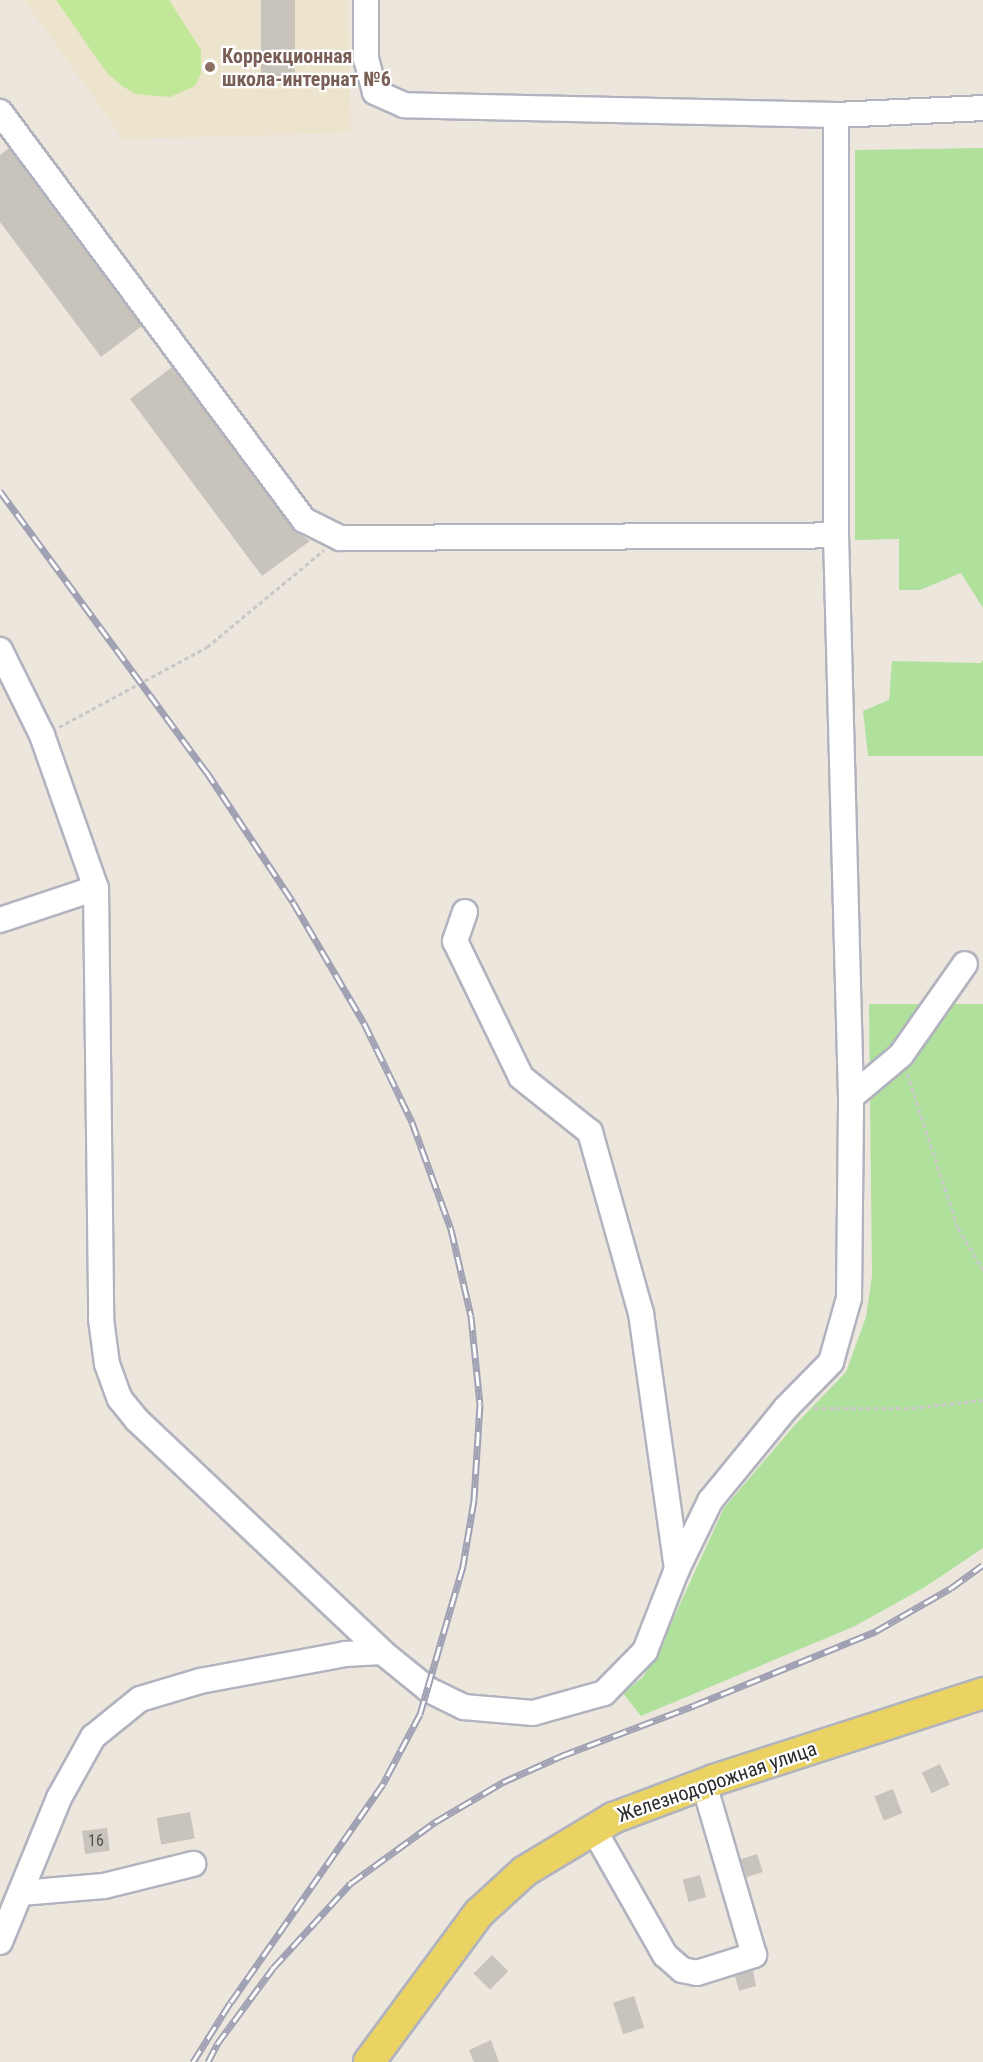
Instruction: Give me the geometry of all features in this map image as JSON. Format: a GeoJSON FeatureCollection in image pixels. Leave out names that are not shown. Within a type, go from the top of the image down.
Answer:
{"type":"FeatureCollection","features":[{"type":"Feature","properties":{"kind":"main road","name":"Железнодорожная улица"},"geometry":{"type":"LineString","coordinates":[[369,2062],[479,1913],[525,1871],[613,1818],[704,1784],[983,1693]]}},
{"type":"Feature","properties":{"kind":"street"},"geometry":{"type":"LineString","coordinates":[[366,0],[366,59],[375,92],[404,105],[836,115],[983,108]]}},
{"type":"Feature","properties":{"kind":"street"},"geometry":{"type":"LineString","coordinates":[[0,112],[304,520],[340,538],[836,536]]}},
{"type":"Feature","properties":{"kind":"street"},"geometry":{"type":"LineString","coordinates":[[0,650],[42,735],[96,888],[101,1319],[107,1364],[120,1399],[137,1420],[382,1653],[429,1690],[464,1707],[533,1713],[604,1693],[645,1651],[677,1569],[710,1501],[786,1408],[831,1362],[849,1298],[850,1096],[836,536],[836,115]]}},
{"type":"Feature","properties":{"kind":"street"},"geometry":{"type":"LineString","coordinates":[[0,920],[96,888]]}},
{"type":"Feature","properties":{"kind":"street"},"geometry":{"type":"LineString","coordinates":[[465,912],[455,941],[521,1077],[590,1132],[641,1313],[677,1569]]}},
{"type":"Feature","properties":{"kind":"street"},"geometry":{"type":"LineString","coordinates":[[850,1096],[901,1055],[965,964]]}},
{"type":"Feature","properties":{"kind":"street"},"geometry":{"type":"LineString","coordinates":[[0,1942],[59,1798],[93,1737],[140,1699],[200,1681],[345,1654],[382,1653]]}},
{"type":"Feature","properties":{"kind":"street"},"geometry":{"type":"LineString","coordinates":[[594,1830],[665,1955],[682,1970],[697,1973],[754,1955],[704,1784]]}},
{"type":"Feature","properties":{"kind":"street"},"geometry":{"type":"LineString","coordinates":[[21,1893],[104,1886],[193,1864]]}},
{"type":"Feature","properties":{"kind":"path"},"geometry":{"type":"LineString","coordinates":[[42,735],[207,647],[340,538]]}},
{"type":"Feature","properties":{"kind":"path"},"geometry":{"type":"LineString","coordinates":[[901,1055],[958,1228],[983,1270]]}},
{"type":"Feature","properties":{"kind":"path"},"geometry":{"type":"LineString","coordinates":[[786,1408],[912,1408],[983,1400]]}},
{"type":"Feature","properties":{"kind":"shaded area","name":"Коррекционная школа-интернат №6"},"geometry":{"type":"Polygon","coordinates":[[[24,0],[348,0],[351,133],[123,139],[24,0]]]}},
{"type":"Feature","properties":{"kind":"green space"},"geometry":{"type":"Polygon","coordinates":[[[56,0],[169,0],[201,50],[201,74],[195,86],[170,97],[136,94],[122,86],[107,73],[56,0]]]}},
{"type":"Feature","properties":{"kind":"green space"},"geometry":{"type":"Polygon","coordinates":[[[983,148],[983,608],[961,573],[920,590],[899,590],[899,539],[855,540],[855,150],[983,148]]]}},
{"type":"Feature","properties":{"kind":"green space"},"geometry":{"type":"Polygon","coordinates":[[[983,660],[983,756],[868,756],[863,711],[889,700],[892,661],[981,663],[983,660]]]}},
{"type":"Feature","properties":{"kind":"green space"},"geometry":{"type":"Polygon","coordinates":[[[869,1004],[983,1004],[983,1548],[925,1587],[855,1626],[641,1716],[623,1693],[643,1677],[659,1650],[724,1508],[793,1427],[846,1372],[866,1317],[872,1276],[869,1004]]]}},
{"type":"Feature","properties":{"kind":"building"},"geometry":{"type":"Polygon","coordinates":[[[261,0],[295,0],[295,76],[261,76],[261,0]]]}},
{"type":"Feature","properties":{"kind":"building"},"geometry":{"type":"Polygon","coordinates":[[[9,148],[142,326],[101,357],[0,222],[0,155],[9,148]]]}},
{"type":"Feature","properties":{"kind":"building"},"geometry":{"type":"Polygon","coordinates":[[[172,367],[293,529],[310,541],[262,576],[130,399],[172,367]]]}},
{"type":"Feature","properties":{"kind":"building"},"geometry":{"type":"Polygon","coordinates":[[[940,1764],[950,1785],[932,1793],[922,1772],[940,1764]]]}},
{"type":"Feature","properties":{"kind":"building"},"geometry":{"type":"Polygon","coordinates":[[[893,1789],[902,1813],[884,1820],[874,1796],[893,1789]]]}},
{"type":"Feature","properties":{"kind":"building"},"geometry":{"type":"Polygon","coordinates":[[[190,1812],[195,1839],[161,1844],[157,1818],[190,1812]]]}},
{"type":"Feature","properties":{"kind":"building"},"geometry":{"type":"Polygon","coordinates":[[[107,1828],[110,1851],[85,1854],[82,1831],[107,1828]]]}},
{"type":"Feature","properties":{"kind":"building"},"geometry":{"type":"Polygon","coordinates":[[[757,1854],[763,1872],[747,1877],[741,1859],[757,1854]]]}},
{"type":"Feature","properties":{"kind":"building"},"geometry":{"type":"Polygon","coordinates":[[[700,1875],[706,1897],[689,1902],[683,1880],[700,1875]]]}},
{"type":"Feature","properties":{"kind":"building"},"geometry":{"type":"Polygon","coordinates":[[[492,1955],[508,1971],[490,1990],[474,1973],[492,1955]]]}},
{"type":"Feature","properties":{"kind":"building"},"geometry":{"type":"Polygon","coordinates":[[[753,1970],[756,1986],[739,1991],[735,1976],[753,1970]]]}},
{"type":"Feature","properties":{"kind":"building"},"geometry":{"type":"Polygon","coordinates":[[[634,1996],[644,2027],[623,2034],[613,2003],[634,1996]]]}},
{"type":"Feature","properties":{"kind":"building"},"geometry":{"type":"Polygon","coordinates":[[[491,2040],[499,2062],[474,2062],[469,2050],[491,2040]]]}},
{"type":"Feature","properties":{"kind":"railway"},"geometry":{"type":"LineString","coordinates":[[0,491],[206,771],[293,902],[364,1023],[412,1122],[451,1229],[471,1316],[480,1404],[474,1500],[463,1566],[420,1714],[383,1784],[230,2003],[193,2062]]}},
{"type":"Feature","properties":{"kind":"railway"},"geometry":{"type":"LineString","coordinates":[[208,2062],[217,2044],[273,1968],[351,1883],[435,1822],[503,1782],[561,1756],[695,1705],[876,1631],[951,1588],[983,1565]]}},
{"type":"Feature","properties":{"kind":"place","name":"Коррекционная школа-интернат №6"},"geometry":{"type":"Point","coordinates":[210,67]}}]}
